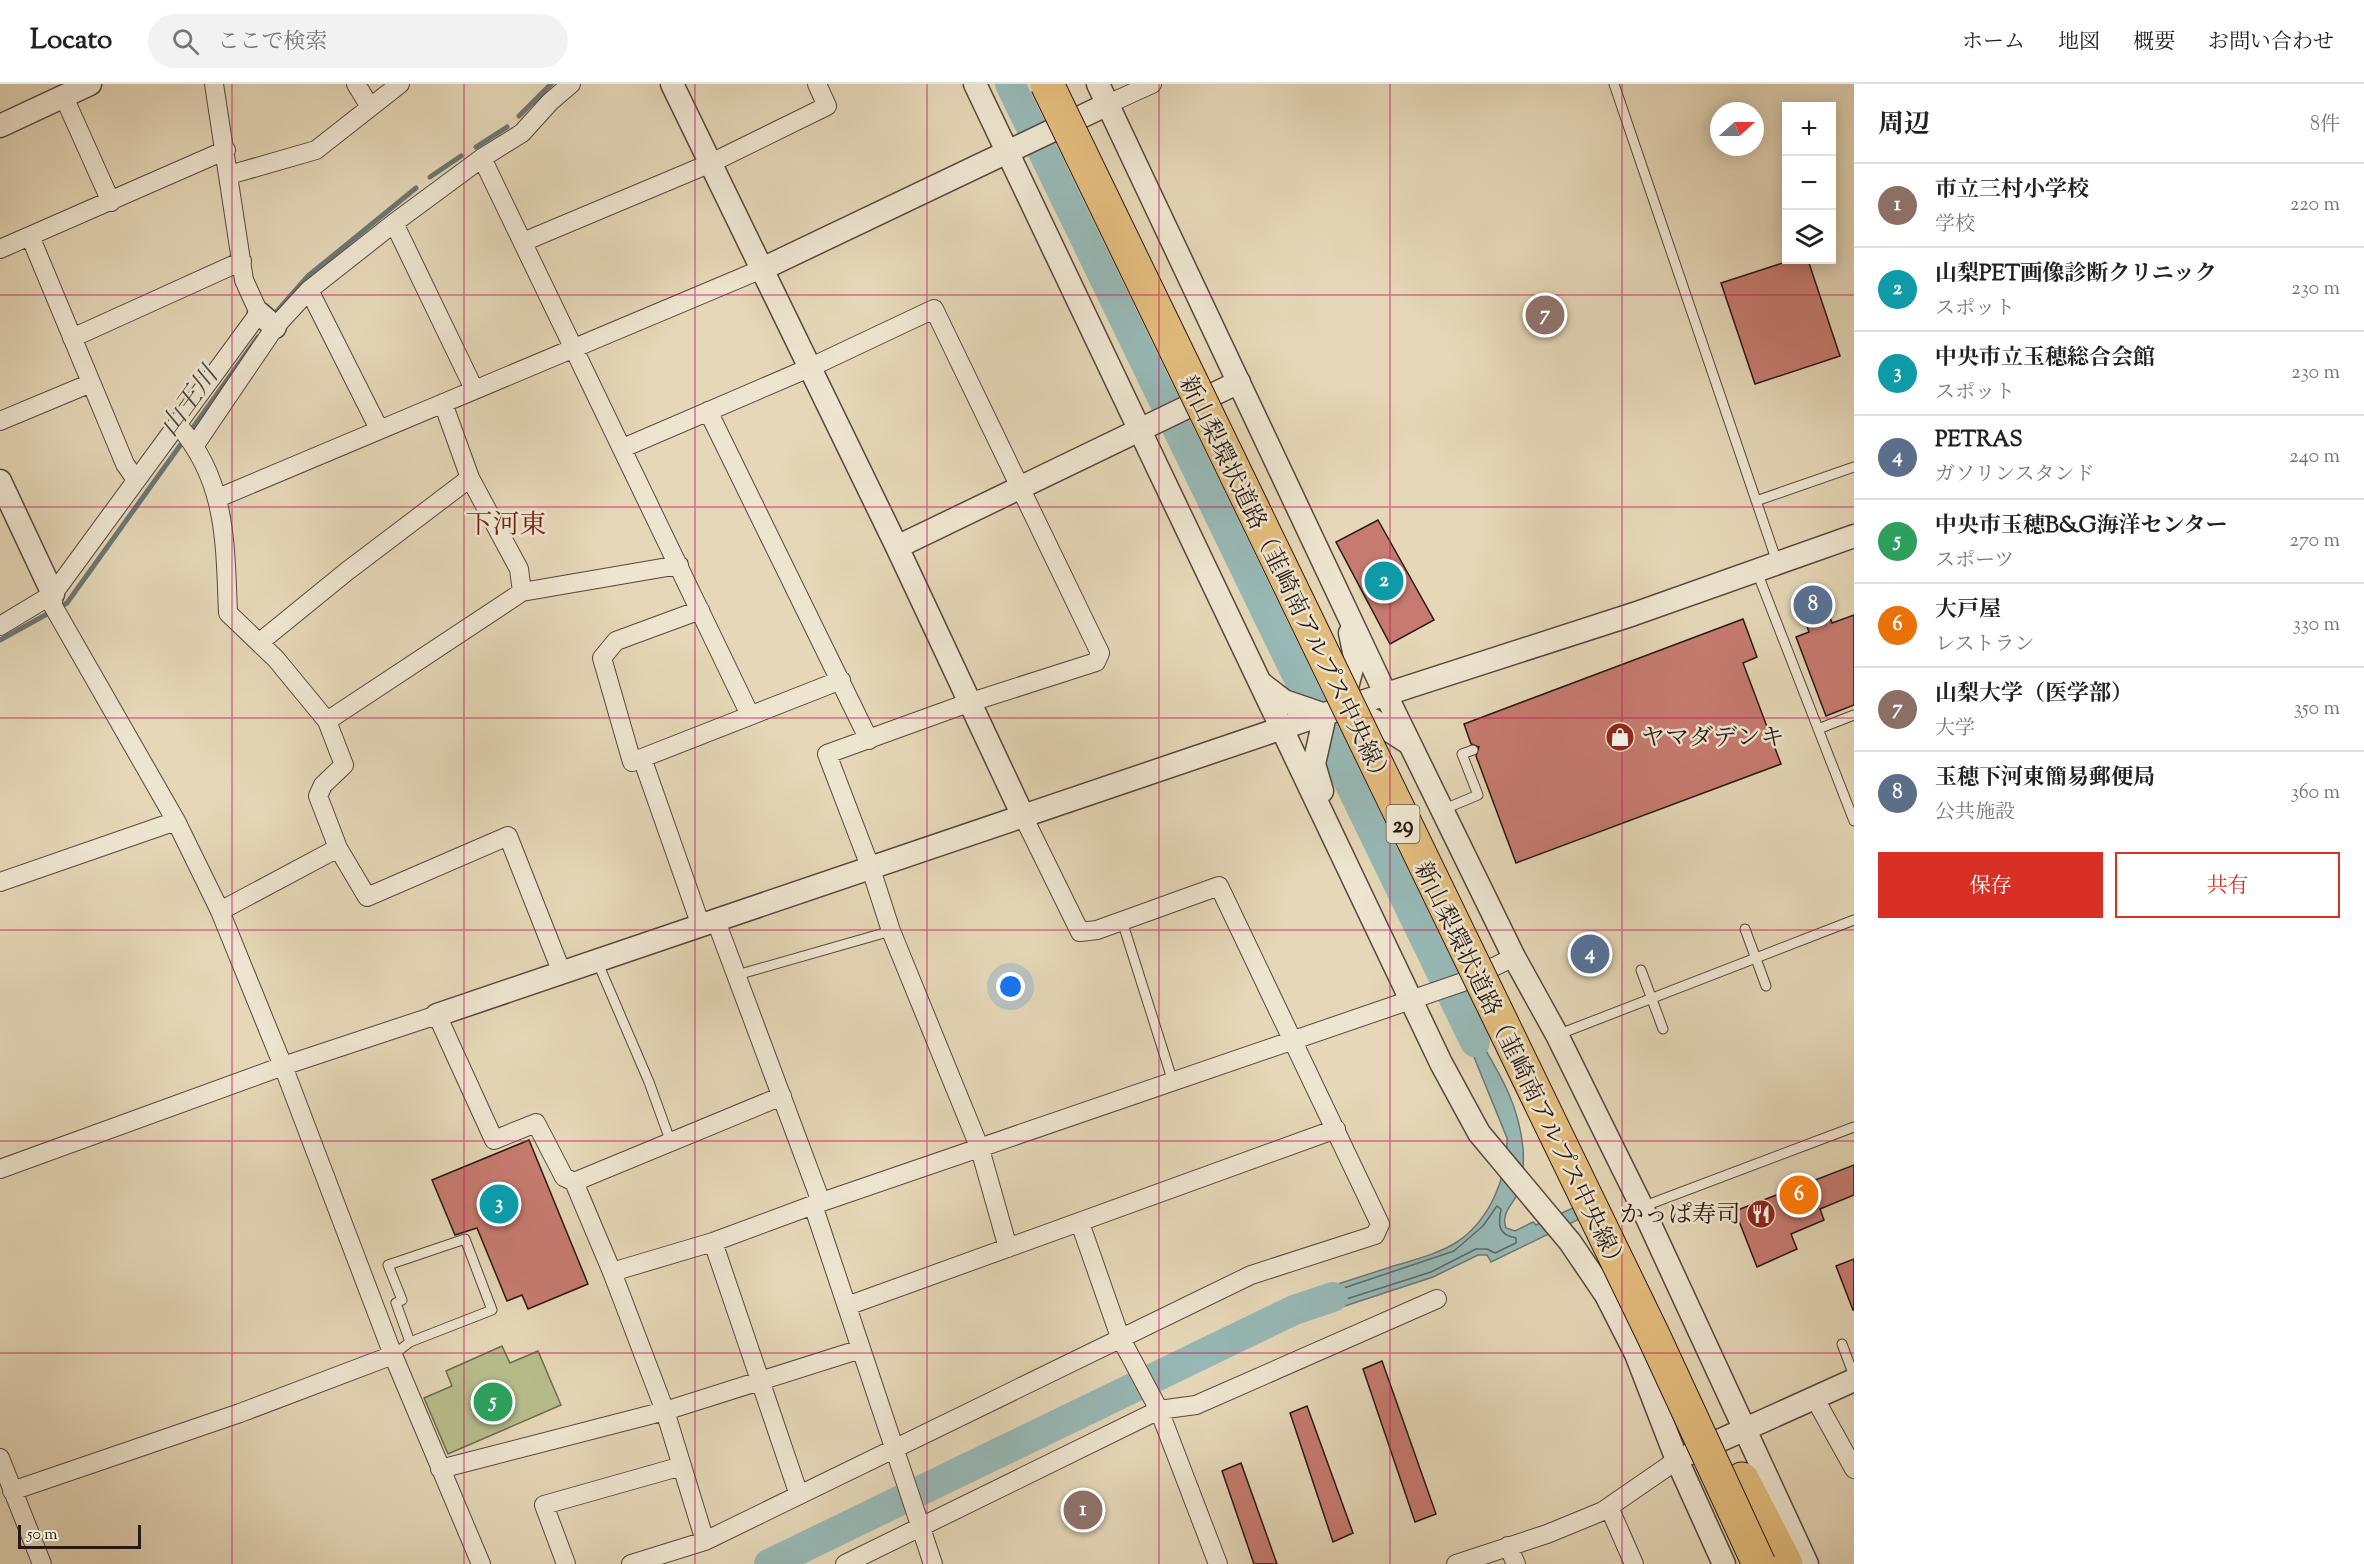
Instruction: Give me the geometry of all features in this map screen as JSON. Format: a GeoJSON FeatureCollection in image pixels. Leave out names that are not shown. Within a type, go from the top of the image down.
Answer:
{"type":"FeatureCollection","features":[{"type":"Feature","properties":{"kind":"highway","name":"新山梨環状道路（韮崎南アルプス中央線）"},"geometry":{"type":"LineString","coordinates":[[1047,84],[1664,1358],[1759,1564]]}},
{"type":"Feature","properties":{"kind":"highway","name":"新山梨環状道路（韮崎南アルプス中央線）"},"geometry":{"type":"LineString","coordinates":[[1072,84],[1742,1479],[1779,1564]]}},
{"type":"Feature","properties":{"kind":"highway"},"geometry":{"type":"LineString","coordinates":[[1608,1246],[1742,1564]]}},
{"type":"Feature","properties":{"kind":"highway"},"geometry":{"type":"LineString","coordinates":[[1742,1479],[1786,1564]]}},
{"type":"Feature","properties":{"kind":"street"},"geometry":{"type":"LineString","coordinates":[[0,126],[90,84]]}},
{"type":"Feature","properties":{"kind":"street"},"geometry":{"type":"LineString","coordinates":[[214,84],[226,150],[244,280],[267,320]]}},
{"type":"Feature","properties":{"kind":"street"},"geometry":{"type":"LineString","coordinates":[[356,84],[370,107]]}},
{"type":"Feature","properties":{"kind":"street"},"geometry":{"type":"LineString","coordinates":[[229,175],[316,150],[400,84]]}},
{"type":"Feature","properties":{"kind":"street"},"geometry":{"type":"LineString","coordinates":[[186,435],[267,320],[482,158],[522,133],[550,102],[571,84]]}},
{"type":"Feature","properties":{"kind":"street"},"geometry":{"type":"LineString","coordinates":[[631,1564],[705,1540],[1251,1275],[1375,1234],[1380,1224],[1219,886],[1097,930],[1080,932],[968,703],[897,547],[672,84]]}},
{"type":"Feature","properties":{"kind":"street"},"geometry":{"type":"LineString","coordinates":[[523,242],[711,163],[827,106],[817,84]]}},
{"type":"Feature","properties":{"kind":"street"},"geometry":{"type":"LineString","coordinates":[[975,84],[1442,1063],[1479,1133],[1570,1242],[1588,1267],[1621,1324],[1677,1460],[1724,1564]]}},
{"type":"Feature","properties":{"kind":"street"},"geometry":{"type":"LineString","coordinates":[[218,498],[762,269],[1055,129],[1103,94],[1152,84]]}},
{"type":"Feature","properties":{"kind":"street"},"geometry":{"type":"LineString","coordinates":[[1103,94],[1409,743],[1514,957],[1557,1035],[1642,1207],[1807,1564]]}},
{"type":"Feature","properties":{"kind":"street"},"geometry":{"type":"LineString","coordinates":[[64,97],[111,202]]}},
{"type":"Feature","properties":{"kind":"street"},"geometry":{"type":"LineString","coordinates":[[0,249],[226,150]]}},
{"type":"Feature","properties":{"kind":"street"},"geometry":{"type":"LineString","coordinates":[[482,158],[750,715]]}},
{"type":"Feature","properties":{"kind":"street"},"geometry":{"type":"LineString","coordinates":[[394,223],[474,389]]}},
{"type":"Feature","properties":{"kind":"street"},"geometry":{"type":"LineString","coordinates":[[30,236],[125,464],[136,480]]}},
{"type":"Feature","properties":{"kind":"street"},"geometry":{"type":"LineString","coordinates":[[72,338],[242,261]]}},
{"type":"Feature","properties":{"kind":"street"},"geometry":{"type":"LineString","coordinates":[[309,290],[378,429]]}},
{"type":"Feature","properties":{"kind":"street"},"geometry":{"type":"LineString","coordinates":[[623,448],[809,368],[934,309],[1100,653],[1096,662],[968,703],[827,754],[872,869],[891,931],[980,1149],[1008,1248]]}},
{"type":"Feature","properties":{"kind":"street"},"geometry":{"type":"LineString","coordinates":[[0,626],[56,607],[136,480],[186,435],[267,320]]}},
{"type":"Feature","properties":{"kind":"street"},"geometry":{"type":"LineString","coordinates":[[897,547],[1239,382]]}},
{"type":"Feature","properties":{"kind":"street"},"geometry":{"type":"LineString","coordinates":[[0,421],[91,384]]}},
{"type":"Feature","properties":{"kind":"street"},"geometry":{"type":"LineString","coordinates":[[443,403],[470,478],[519,569],[522,592]]}},
{"type":"Feature","properties":{"kind":"street"},"geometry":{"type":"LineString","coordinates":[[708,411],[869,740]]}},
{"type":"Feature","properties":{"kind":"street"},"geometry":{"type":"LineString","coordinates":[[186,435],[218,498],[225,529],[228,613],[260,642],[327,721],[344,765],[323,785],[318,796],[338,848],[367,897],[508,836],[562,973]]}},
{"type":"Feature","properties":{"kind":"street"},"geometry":{"type":"LineString","coordinates":[[260,642],[346,572],[470,478]]}},
{"type":"Feature","properties":{"kind":"street"},"geometry":{"type":"LineString","coordinates":[[0,481],[56,607],[176,821],[220,911],[283,1066],[393,1354],[480,1564]]}},
{"type":"Feature","properties":{"kind":"street"},"geometry":{"type":"LineString","coordinates":[[0,1169],[283,1066],[1024,818],[1321,713],[1386,695],[1644,611],[1854,536]]}},
{"type":"Feature","properties":{"kind":"street"},"geometry":{"type":"LineString","coordinates":[[327,721],[522,592],[679,565]]}},
{"type":"Feature","properties":{"kind":"street"},"geometry":{"type":"LineString","coordinates":[[1345,861],[1342,842],[1316,776],[1314,764],[1321,713],[1355,657],[1346,608]]}},
{"type":"Feature","properties":{"kind":"street"},"geometry":{"type":"LineString","coordinates":[[700,610],[616,640],[602,658],[632,762],[841,680]]}},
{"type":"Feature","properties":{"kind":"street"},"geometry":{"type":"LineString","coordinates":[[1259,681],[1284,701],[1321,713],[1373,720],[1409,743]]}},
{"type":"Feature","properties":{"kind":"street"},"geometry":{"type":"LineString","coordinates":[[642,758],[709,924],[737,975],[782,1096],[847,1306],[933,1564]]}},
{"type":"Feature","properties":{"kind":"street"},"geometry":{"type":"LineString","coordinates":[[0,882],[176,821]]}},
{"type":"Feature","properties":{"kind":"street"},"geometry":{"type":"LineString","coordinates":[[220,911],[338,848]]}},
{"type":"Feature","properties":{"kind":"street"},"geometry":{"type":"LineString","coordinates":[[612,1272],[713,1242],[817,1203],[1463,982],[1514,957]]}},
{"type":"Feature","properties":{"kind":"street"},"geometry":{"type":"LineString","coordinates":[[437,1015],[494,1140],[536,1122],[564,1177],[574,1182],[666,1411],[705,1540]]}},
{"type":"Feature","properties":{"kind":"street"},"geometry":{"type":"LineString","coordinates":[[574,1182],[670,1140],[782,1096]]}},
{"type":"Feature","properties":{"kind":"street"},"geometry":{"type":"LineString","coordinates":[[847,1306],[1336,1129]]}},
{"type":"Feature","properties":{"kind":"street"},"geometry":{"type":"LineString","coordinates":[[1080,1223],[1120,1337],[1155,1403],[1218,1564]]}},
{"type":"Feature","properties":{"kind":"street"},"geometry":{"type":"LineString","coordinates":[[713,1242],[759,1383],[799,1495]]}},
{"type":"Feature","properties":{"kind":"street"},"geometry":{"type":"LineString","coordinates":[[845,1564],[921,1528],[1155,1403],[1196,1405],[1437,1299]]}},
{"type":"Feature","properties":{"kind":"street"},"geometry":{"type":"LineString","coordinates":[[440,1469],[666,1411],[861,1349]]}},
{"type":"Feature","properties":{"kind":"street"},"geometry":{"type":"LineString","coordinates":[[12,1491],[240,1413],[393,1354]]}},
{"type":"Feature","properties":{"kind":"street"},"geometry":{"type":"LineString","coordinates":[[1456,1564],[1546,1534],[1609,1507],[1677,1460],[1854,1378]]}},
{"type":"Feature","properties":{"kind":"street"},"geometry":{"type":"LineString","coordinates":[[1814,1397],[1854,1469]]}},
{"type":"Feature","properties":{"kind":"street"},"geometry":{"type":"LineString","coordinates":[[0,1458],[42,1564]]}},
{"type":"Feature","properties":{"kind":"street"},"geometry":{"type":"LineString","coordinates":[[566,1564],[544,1505],[682,1466]]}},
{"type":"Feature","properties":{"kind":"street"},"geometry":{"type":"LineString","coordinates":[[1609,1507],[1634,1564]]}},
{"type":"Feature","properties":{"kind":"street"},"geometry":{"type":"LineString","coordinates":[[1508,1546],[1516,1564]]}},
{"type":"Feature","properties":{"kind":"lane"},"geometry":{"type":"LineString","coordinates":[[1614,84],[1756,501],[1767,567],[1818,729],[1854,821]]}},
{"type":"Feature","properties":{"kind":"lane"},"geometry":{"type":"LineString","coordinates":[[1756,501],[1854,467]]}},
{"type":"Feature","properties":{"kind":"lane"},"geometry":{"type":"LineString","coordinates":[[1818,729],[1854,715]]}},
{"type":"Feature","properties":{"kind":"lane"},"geometry":{"type":"LineString","coordinates":[[1442,810],[1478,795],[1462,753],[1473,750]]}},
{"type":"Feature","properties":{"kind":"lane"},"geometry":{"type":"LineString","coordinates":[[1557,1035],[1854,920]]}},
{"type":"Feature","properties":{"kind":"lane"},"geometry":{"type":"LineString","coordinates":[[1122,921],[1173,1082]]}},
{"type":"Feature","properties":{"kind":"lane"},"geometry":{"type":"LineString","coordinates":[[1745,930],[1766,986]]}},
{"type":"Feature","properties":{"kind":"lane"},"geometry":{"type":"LineString","coordinates":[[737,975],[891,931]]}},
{"type":"Feature","properties":{"kind":"lane"},"geometry":{"type":"LineString","coordinates":[[597,961],[649,1082],[670,1140]]}},
{"type":"Feature","properties":{"kind":"lane"},"geometry":{"type":"LineString","coordinates":[[1641,970],[1664,1029]]}},
{"type":"Feature","properties":{"kind":"lane"},"geometry":{"type":"LineString","coordinates":[[1642,1207],[1854,1128]]}},
{"type":"Feature","properties":{"kind":"lane"},"geometry":{"type":"LineString","coordinates":[[393,1354],[410,1342],[492,1310],[465,1239],[388,1265],[402,1300],[396,1304],[410,1342]]}},
{"type":"Feature","properties":{"kind":"lane"},"geometry":{"type":"LineString","coordinates":[[1842,1344],[1854,1378]]}},
{"type":"Feature","properties":{"kind":"green space"},"geometry":{"type":"Polygon","coordinates":[[[502,1346],[510,1363],[538,1351],[561,1405],[448,1454],[424,1398],[452,1386],[446,1371],[502,1346]]]}},
{"type":"Feature","properties":{"kind":"water"},"geometry":{"type":"Polygon","coordinates":[[[1460,1005],[1507,1090],[1520,1127],[1523,1148],[1522,1175],[1517,1195],[1505,1217],[1506,1228],[1515,1231],[1533,1222],[1536,1225],[1588,1201],[1594,1212],[1491,1262],[1487,1255],[1478,1255],[1433,1277],[1299,1321],[1291,1299],[1436,1253],[1450,1246],[1469,1233],[1479,1222],[1495,1196],[1504,1167],[1507,1138],[1454,1008],[1460,1005]]]}},
{"type":"Feature","properties":{"kind":"building"},"geometry":{"type":"Polygon","coordinates":[[[1782,263],[1809,264],[1840,356],[1755,384],[1721,283],[1782,263]]]}},
{"type":"Feature","properties":{"kind":"building"},"geometry":{"type":"Polygon","coordinates":[[[1378,520],[1434,620],[1390,644],[1336,542],[1378,520]]]}},
{"type":"Feature","properties":{"kind":"building"},"geometry":{"type":"Polygon","coordinates":[[[1819,586],[1832,623],[1854,615],[1854,705],[1826,716],[1796,637],[1809,632],[1796,594],[1819,586]]]}},
{"type":"Feature","properties":{"kind":"building","name":"ヤマダデンキ"},"geometry":{"type":"Polygon","coordinates":[[[1743,619],[1757,657],[1743,663],[1781,764],[1516,863],[1476,756],[1479,747],[1471,744],[1464,724],[1743,619]]]}},
{"type":"Feature","properties":{"kind":"building"},"geometry":{"type":"Polygon","coordinates":[[[529,1140],[588,1284],[528,1309],[522,1295],[507,1301],[477,1228],[455,1235],[432,1180],[529,1140]]]}},
{"type":"Feature","properties":{"kind":"building"},"geometry":{"type":"Polygon","coordinates":[[[1854,1165],[1854,1195],[1820,1209],[1824,1220],[1791,1234],[1797,1249],[1757,1267],[1735,1211],[1854,1165]]]}},
{"type":"Feature","properties":{"kind":"building"},"geometry":{"type":"Polygon","coordinates":[[[1854,1259],[1854,1310],[1853,1310],[1836,1266],[1854,1259]]]}},
{"type":"Feature","properties":{"kind":"building"},"geometry":{"type":"Polygon","coordinates":[[[1382,1361],[1436,1514],[1415,1522],[1363,1369],[1382,1361]]]}},
{"type":"Feature","properties":{"kind":"building"},"geometry":{"type":"Polygon","coordinates":[[[1307,1406],[1353,1533],[1333,1542],[1290,1413],[1307,1406]]]}},
{"type":"Feature","properties":{"kind":"building"},"geometry":{"type":"Polygon","coordinates":[[[1241,1463],[1277,1564],[1254,1564],[1222,1471],[1241,1463]]]}},
{"type":"Feature","properties":{"kind":"waterway","name":"山王川"},"geometry":{"type":"LineString","coordinates":[[519,116],[551,84]]}},
{"type":"Feature","properties":{"kind":"waterway"},"geometry":{"type":"LineString","coordinates":[[1010,84],[1475,1042]]}},
{"type":"Feature","properties":{"kind":"waterway","name":"山王川"},"geometry":{"type":"LineString","coordinates":[[476,147],[507,127]]}},
{"type":"Feature","properties":{"kind":"waterway","name":"山王川"},"geometry":{"type":"LineString","coordinates":[[430,177],[461,156]]}},
{"type":"Feature","properties":{"kind":"waterway","name":"山王川"},"geometry":{"type":"LineString","coordinates":[[272,317],[308,276],[416,188]]}},
{"type":"Feature","properties":{"kind":"waterway","name":"山王川"},"geometry":{"type":"LineString","coordinates":[[0,640],[67,603],[258,337]]}},
{"type":"Feature","properties":{"kind":"waterway"},"geometry":{"type":"LineString","coordinates":[[769,1564],[1294,1310],[1333,1297]]}},
{"type":"Feature","properties":{"kind":"place","name":"山梨大学（医学部）"},"geometry":{"type":"Point","coordinates":[1545,315]}},
{"type":"Feature","properties":{"kind":"place","name":"山梨PET画像診断クリニック"},"geometry":{"type":"Point","coordinates":[1384,581]}},
{"type":"Feature","properties":{"kind":"place","name":"玉穂下河東簡易郵便局"},"geometry":{"type":"Point","coordinates":[1813,605]}},
{"type":"Feature","properties":{"kind":"place","name":"ヤマダデンキ"},"geometry":{"type":"Point","coordinates":[1620,737]}},
{"type":"Feature","properties":{"kind":"place","name":"PETRAS"},"geometry":{"type":"Point","coordinates":[1590,954]}},
{"type":"Feature","properties":{"kind":"place","name":"大戸屋"},"geometry":{"type":"Point","coordinates":[1799,1195]}},
{"type":"Feature","properties":{"kind":"place","name":"中央市立玉穂総合会館"},"geometry":{"type":"Point","coordinates":[499,1204]}},
{"type":"Feature","properties":{"kind":"place","name":"かっぱ寿司"},"geometry":{"type":"Point","coordinates":[1761,1214]}},
{"type":"Feature","properties":{"kind":"place","name":"中央市玉穂B&G海洋センター"},"geometry":{"type":"Point","coordinates":[493,1402]}},
{"type":"Feature","properties":{"kind":"place","name":"市立三村小学校"},"geometry":{"type":"Point","coordinates":[1083,1510]}},
{"type":"Feature","properties":{"kind":"district","name":"下河東"},"geometry":{"type":"Point","coordinates":[506,524]}}]}
